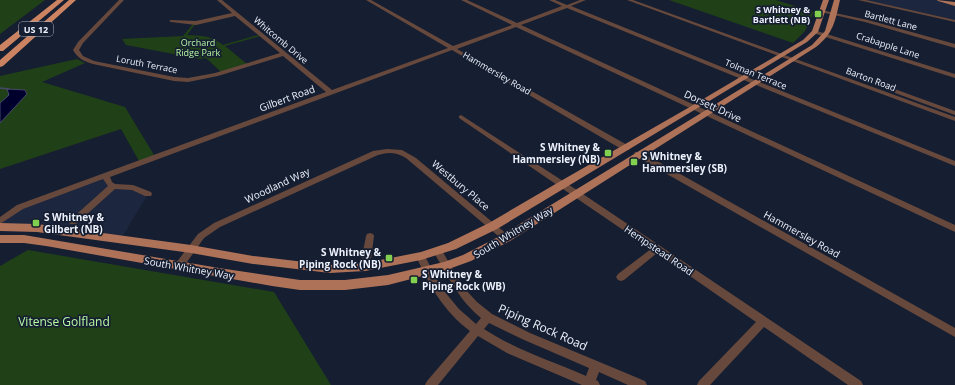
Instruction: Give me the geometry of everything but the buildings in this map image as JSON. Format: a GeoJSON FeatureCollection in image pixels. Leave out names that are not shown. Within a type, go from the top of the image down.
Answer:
{"type":"FeatureCollection","features":[{"type":"Feature","properties":{"kind":"highway","name":"US 12"},"geometry":{"type":"LineString","coordinates":[[0,49],[61,0]]}},
{"type":"Feature","properties":{"kind":"highway","name":"US 12"},"geometry":{"type":"LineString","coordinates":[[0,58],[73,0]]}},
{"type":"Feature","properties":{"kind":"highway"},"geometry":{"type":"LineString","coordinates":[[0,64],[73,0]]}},
{"type":"Feature","properties":{"kind":"main road"},"geometry":{"type":"LineString","coordinates":[[815,32],[826,0]]}},
{"type":"Feature","properties":{"kind":"main road"},"geometry":{"type":"LineString","coordinates":[[827,35],[832,25],[837,0]]}},
{"type":"Feature","properties":{"kind":"main road"},"geometry":{"type":"LineString","coordinates":[[940,0],[955,2]]}},
{"type":"Feature","properties":{"kind":"main road","name":"South Whitney Way"},"geometry":{"type":"LineString","coordinates":[[0,228],[36,228],[191,249],[288,265],[330,269],[365,267],[421,256],[464,241],[494,226],[562,184],[626,148],[782,55],[805,41],[815,32]]}},
{"type":"Feature","properties":{"kind":"main road","name":"South Whitney Way"},"geometry":{"type":"LineString","coordinates":[[0,239],[24,239],[46,242],[179,266],[300,285],[365,284],[428,271],[467,258],[506,238],[638,154],[814,46],[827,35]]}},
{"type":"Feature","properties":{"kind":"main road"},"geometry":{"type":"LineString","coordinates":[[638,154],[638,148],[669,126],[675,119]]}},
{"type":"Feature","properties":{"kind":"street","name":"Loruth Terrace"},"geometry":{"type":"LineString","coordinates":[[122,0],[81,42],[76,50],[78,55],[94,62],[174,79],[188,80],[216,75],[284,54]]}},
{"type":"Feature","properties":{"kind":"street","name":"Whitcomb Drive"},"geometry":{"type":"LineString","coordinates":[[219,0],[331,93]]}},
{"type":"Feature","properties":{"kind":"street","name":"Hammersley Road"},"geometry":{"type":"LineString","coordinates":[[368,0],[626,148]]}},
{"type":"Feature","properties":{"kind":"street","name":"Dorsett Drive"},"geometry":{"type":"LineString","coordinates":[[463,0],[705,114],[955,229]]}},
{"type":"Feature","properties":{"kind":"street","name":"Tolman Terrace"},"geometry":{"type":"LineString","coordinates":[[551,0],[955,164]]}},
{"type":"Feature","properties":{"kind":"street","name":"Gilbert Road"},"geometry":{"type":"LineString","coordinates":[[0,220],[20,207],[584,0]]}},
{"type":"Feature","properties":{"kind":"street","name":"Barton Road"},"geometry":{"type":"LineString","coordinates":[[629,0],[782,55],[955,112]]}},
{"type":"Feature","properties":{"kind":"street"},"geometry":{"type":"LineString","coordinates":[[860,0],[955,21]]}},
{"type":"Feature","properties":{"kind":"street","name":"Bartlett Lane"},"geometry":{"type":"LineString","coordinates":[[823,11],[955,46]]}},
{"type":"Feature","properties":{"kind":"street"},"geometry":{"type":"LineString","coordinates":[[171,21],[196,24],[236,14]]}},
{"type":"Feature","properties":{"kind":"street","name":"Crabapple Lane"},"geometry":{"type":"LineString","coordinates":[[815,32],[955,76]]}},
{"type":"Feature","properties":{"kind":"street","name":"Barton Road"},"geometry":{"type":"LineString","coordinates":[[794,58],[955,119]]}},
{"type":"Feature","properties":{"kind":"street","name":"Hempstead Road"},"geometry":{"type":"LineString","coordinates":[[461,117],[577,194],[857,385]]}},
{"type":"Feature","properties":{"kind":"street","name":"Woodland Way"},"geometry":{"type":"LineString","coordinates":[[179,266],[201,236],[217,224],[376,152],[395,150],[400,152]]}},
{"type":"Feature","properties":{"kind":"street","name":"Westbury Place"},"geometry":{"type":"LineString","coordinates":[[400,152],[413,160],[494,226],[506,238]]}},
{"type":"Feature","properties":{"kind":"street","name":"Hammersley Road"},"geometry":{"type":"LineString","coordinates":[[638,154],[955,333]]}},
{"type":"Feature","properties":{"kind":"street"},"geometry":{"type":"LineString","coordinates":[[106,176],[110,185],[133,188],[148,194]]}},
{"type":"Feature","properties":{"kind":"street"},"geometry":{"type":"LineString","coordinates":[[72,222],[113,186]]}},
{"type":"Feature","properties":{"kind":"street"},"geometry":{"type":"LineString","coordinates":[[365,267],[370,236]]}},
{"type":"Feature","properties":{"kind":"street"},"geometry":{"type":"LineString","coordinates":[[622,277],[657,249]]}},
{"type":"Feature","properties":{"kind":"street","name":"Piping Rock Road"},"geometry":{"type":"LineString","coordinates":[[438,251],[461,291],[473,305],[488,317],[526,336],[642,385]]}},
{"type":"Feature","properties":{"kind":"street"},"geometry":{"type":"LineString","coordinates":[[421,256],[441,295],[456,313],[476,331],[502,345],[590,384],[596,365]]}},
{"type":"Feature","properties":{"kind":"street"},"geometry":{"type":"LineString","coordinates":[[431,385],[488,317]]}},
{"type":"Feature","properties":{"kind":"street"},"geometry":{"type":"LineString","coordinates":[[702,385],[763,321]]}},
{"type":"Feature","properties":{"kind":"shaded area"},"geometry":{"type":"Polygon","coordinates":[[[863,0],[937,0],[955,5],[955,20],[863,0]]]}},
{"type":"Feature","properties":{"kind":"shaded area"},"geometry":{"type":"Polygon","coordinates":[[[106,176],[109,183],[148,194],[121,239],[0,227],[0,221],[8,214],[106,176]]]}},
{"type":"Feature","properties":{"kind":"green space"},"geometry":{"type":"Polygon","coordinates":[[[0,0],[45,0],[0,34],[0,0]]]}},
{"type":"Feature","properties":{"kind":"green space"},"geometry":{"type":"Polygon","coordinates":[[[669,0],[776,0],[814,12],[805,31],[793,43],[669,0]]]}},
{"type":"Feature","properties":{"kind":"green space","name":"Orchard Ridge Park"},"geometry":{"type":"Polygon","coordinates":[[[196,23],[187,35],[210,38],[223,45],[258,35],[260,36],[225,46],[247,64],[221,72],[206,58],[200,59],[126,45],[122,39],[183,36],[193,24],[196,23]]]}},
{"type":"Feature","properties":{"kind":"green space"},"geometry":{"type":"Polygon","coordinates":[[[77,59],[85,63],[42,82],[125,107],[154,155],[139,161],[121,129],[0,169],[0,76],[77,59]]]}},
{"type":"Feature","properties":{"kind":"green space","name":"Vitense Golfland"},"geometry":{"type":"Polygon","coordinates":[[[28,250],[274,292],[331,385],[0,385],[0,266],[28,250]]]}},
{"type":"Feature","properties":{"kind":"water"},"geometry":{"type":"Polygon","coordinates":[[[7,89],[25,90],[27,94],[0,123],[0,103],[9,95],[7,89]]]}},
{"type":"Feature","properties":{"kind":"waterway"},"geometry":{"type":"LineString","coordinates":[[0,88],[9,89]]}},
{"type":"Feature","properties":{"kind":"place","name":"S Whitney & Bartlett (NB)"},"geometry":{"type":"Point","coordinates":[818,14]}},
{"type":"Feature","properties":{"kind":"place","name":"S Whitney & Hammersley (NB)"},"geometry":{"type":"Point","coordinates":[608,153]}},
{"type":"Feature","properties":{"kind":"place","name":"S Whitney & Hammersley (SB)"},"geometry":{"type":"Point","coordinates":[634,162]}},
{"type":"Feature","properties":{"kind":"place","name":"S Whitney & Gilbert (NB)"},"geometry":{"type":"Point","coordinates":[36,223]}},
{"type":"Feature","properties":{"kind":"place","name":"S Whitney & Piping Rock (NB)"},"geometry":{"type":"Point","coordinates":[389,258]}},
{"type":"Feature","properties":{"kind":"place","name":"S Whitney & Piping Rock (WB)"},"geometry":{"type":"Point","coordinates":[414,280]}}]}
